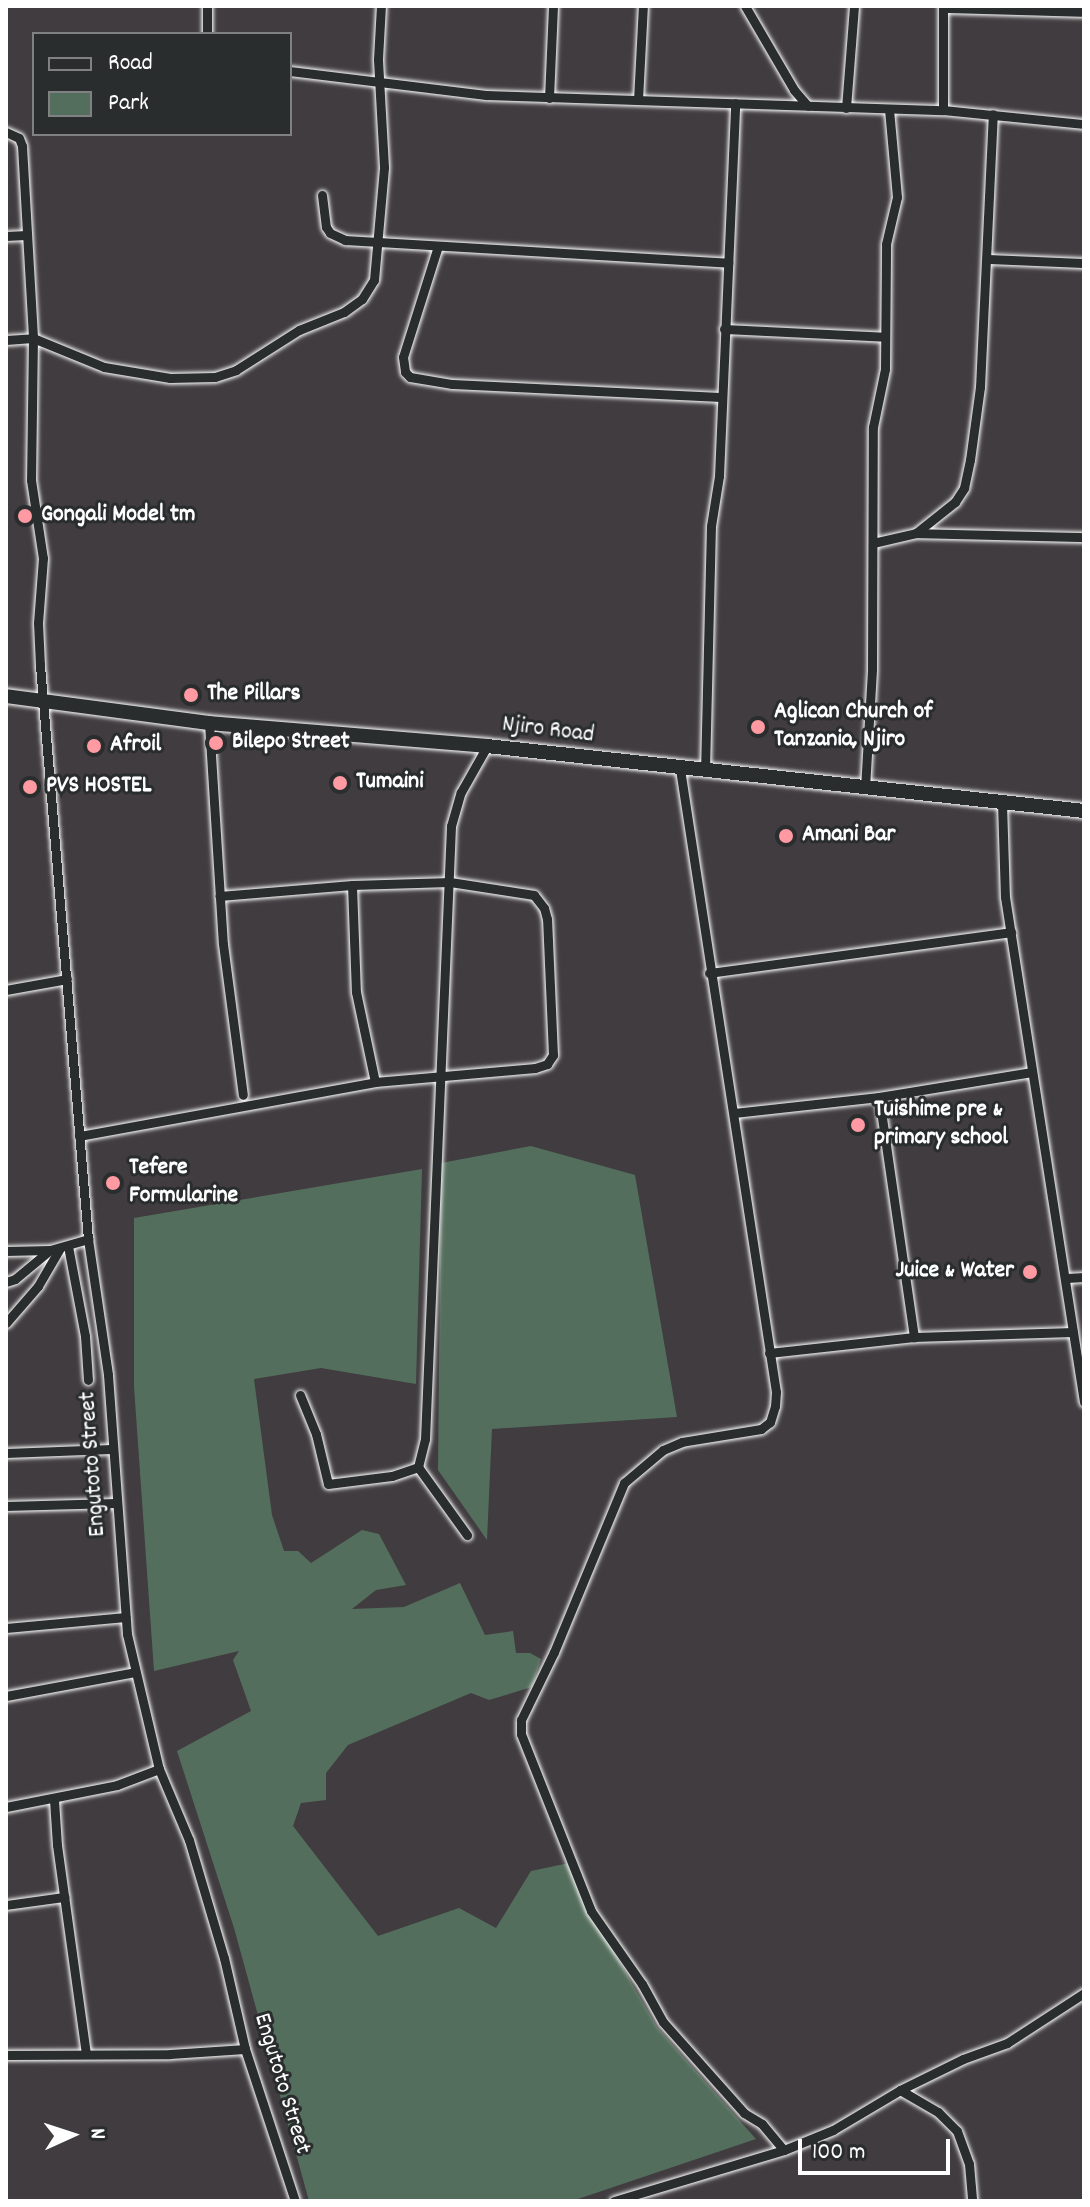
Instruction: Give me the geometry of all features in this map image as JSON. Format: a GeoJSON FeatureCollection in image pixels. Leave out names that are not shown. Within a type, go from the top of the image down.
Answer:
{"type":"FeatureCollection","features":[{"type":"Feature","properties":{"kind":"street"},"geometry":{"type":"LineString","coordinates":[[207,6],[207,32]]}},
{"type":"Feature","properties":{"kind":"street"},"geometry":{"type":"LineString","coordinates":[[6,340],[33,338],[104,367],[170,378],[225,374],[299,330],[344,312],[362,299],[374,280],[384,167],[381,6]]}},
{"type":"Feature","properties":{"kind":"street"},"geometry":{"type":"LineString","coordinates":[[549,98],[553,6]]}},
{"type":"Feature","properties":{"kind":"street"},"geometry":{"type":"LineString","coordinates":[[638,100],[643,6]]}},
{"type":"Feature","properties":{"kind":"street"},"geometry":{"type":"LineString","coordinates":[[745,6],[794,90],[808,106]]}},
{"type":"Feature","properties":{"kind":"street"},"geometry":{"type":"LineString","coordinates":[[846,108],[854,6]]}},
{"type":"Feature","properties":{"kind":"street"},"geometry":{"type":"LineString","coordinates":[[943,110],[943,7],[1084,12]]}},
{"type":"Feature","properties":{"kind":"street"},"geometry":{"type":"LineString","coordinates":[[292,71],[486,95],[943,110],[1084,124]]}},
{"type":"Feature","properties":{"kind":"street"},"geometry":{"type":"LineString","coordinates":[[705,771],[711,526],[719,476],[735,103]]}},
{"type":"Feature","properties":{"kind":"street"},"geometry":{"type":"LineString","coordinates":[[865,788],[873,543],[873,427],[885,369],[886,244],[898,186],[889,109]]}},
{"type":"Feature","properties":{"kind":"street"},"geometry":{"type":"LineString","coordinates":[[916,533],[955,502],[964,488],[978,409],[993,114]]}},
{"type":"Feature","properties":{"kind":"street","name":"Engutoto Street"},"geometry":{"type":"LineString","coordinates":[[6,132],[19,138],[22,146],[33,338],[31,480],[43,558],[38,623],[43,702],[88,1239],[108,1375],[125,1617],[159,1769],[189,1840],[227,1971],[245,2049],[295,2201]]}},
{"type":"Feature","properties":{"kind":"street"},"geometry":{"type":"LineString","coordinates":[[322,195],[330,233],[345,240],[728,263]]}},
{"type":"Feature","properties":{"kind":"street"},"geometry":{"type":"LineString","coordinates":[[6,236],[26,235]]}},
{"type":"Feature","properties":{"kind":"street"},"geometry":{"type":"LineString","coordinates":[[438,246],[403,357],[405,372],[410,377],[452,384],[721,397]]}},
{"type":"Feature","properties":{"kind":"street"},"geometry":{"type":"LineString","coordinates":[[987,259],[1084,263]]}},
{"type":"Feature","properties":{"kind":"street"},"geometry":{"type":"LineString","coordinates":[[724,329],[885,337]]}},
{"type":"Feature","properties":{"kind":"street"},"geometry":{"type":"LineString","coordinates":[[873,543],[916,533],[1084,537]]}},
{"type":"Feature","properties":{"kind":"street","name":"Njiro Road"},"geometry":{"type":"LineString","coordinates":[[6,696],[209,723],[487,746],[1084,811]]}},
{"type":"Feature","properties":{"kind":"street"},"geometry":{"type":"LineString","coordinates":[[209,723],[219,896],[243,1095]]}},
{"type":"Feature","properties":{"kind":"street"},"geometry":{"type":"LineString","coordinates":[[467,1535],[418,1467],[425,1439],[455,805],[487,746]]}},
{"type":"Feature","properties":{"kind":"street"},"geometry":{"type":"LineString","coordinates":[[680,769],[709,973],[734,1113],[775,1406],[770,1422],[761,1429],[682,1442],[663,1450],[624,1483],[554,1652],[521,1720],[521,1734],[591,1911],[642,1984],[663,2022],[744,2113],[762,2124],[784,2150]]}},
{"type":"Feature","properties":{"kind":"street"},"geometry":{"type":"LineString","coordinates":[[1002,803],[1005,897],[1084,1402]]}},
{"type":"Feature","properties":{"kind":"street"},"geometry":{"type":"LineString","coordinates":[[79,1136],[375,1082],[547,1064],[555,1043],[547,919],[540,900],[528,892],[450,882],[352,885],[219,896]]}},
{"type":"Feature","properties":{"kind":"street"},"geometry":{"type":"LineString","coordinates":[[352,885],[356,992],[375,1082]]}},
{"type":"Feature","properties":{"kind":"street"},"geometry":{"type":"LineString","coordinates":[[709,973],[1011,932]]}},
{"type":"Feature","properties":{"kind":"street"},"geometry":{"type":"LineString","coordinates":[[6,990],[67,979]]}},
{"type":"Feature","properties":{"kind":"street"},"geometry":{"type":"LineString","coordinates":[[734,1113],[879,1097],[1032,1072]]}},
{"type":"Feature","properties":{"kind":"street"},"geometry":{"type":"LineString","coordinates":[[879,1097],[914,1337]]}},
{"type":"Feature","properties":{"kind":"street"},"geometry":{"type":"LineString","coordinates":[[6,1251],[59,1248],[88,1239]]}},
{"type":"Feature","properties":{"kind":"street"},"geometry":{"type":"LineString","coordinates":[[6,1282],[59,1248]]}},
{"type":"Feature","properties":{"kind":"street"},"geometry":{"type":"LineString","coordinates":[[6,1323],[38,1286],[59,1248]]}},
{"type":"Feature","properties":{"kind":"street"},"geometry":{"type":"LineString","coordinates":[[59,1248],[85,1336],[88,1380]]}},
{"type":"Feature","properties":{"kind":"street"},"geometry":{"type":"LineString","coordinates":[[1067,1278],[1084,1277]]}},
{"type":"Feature","properties":{"kind":"street"},"geometry":{"type":"LineString","coordinates":[[769,1353],[914,1337],[1073,1328],[1084,1324]]}},
{"type":"Feature","properties":{"kind":"street"},"geometry":{"type":"LineString","coordinates":[[300,1395],[316,1434],[328,1484],[392,1476],[418,1467]]}},
{"type":"Feature","properties":{"kind":"street"},"geometry":{"type":"LineString","coordinates":[[6,1453],[111,1449]]}},
{"type":"Feature","properties":{"kind":"street"},"geometry":{"type":"LineString","coordinates":[[6,1506],[115,1503]]}},
{"type":"Feature","properties":{"kind":"street"},"geometry":{"type":"LineString","coordinates":[[6,1628],[125,1617]]}},
{"type":"Feature","properties":{"kind":"street"},"geometry":{"type":"LineString","coordinates":[[6,1696],[135,1672]]}},
{"type":"Feature","properties":{"kind":"street"},"geometry":{"type":"LineString","coordinates":[[6,1807],[54,1800],[117,1785],[159,1769]]}},
{"type":"Feature","properties":{"kind":"street"},"geometry":{"type":"LineString","coordinates":[[54,1800],[86,2053]]}},
{"type":"Feature","properties":{"kind":"street"},"geometry":{"type":"LineString","coordinates":[[6,1905],[64,1897]]}},
{"type":"Feature","properties":{"kind":"street"},"geometry":{"type":"LineString","coordinates":[[614,2201],[784,2150],[833,2130],[900,2090],[963,2059],[1007,2043],[1084,1993]]}},
{"type":"Feature","properties":{"kind":"street"},"geometry":{"type":"LineString","coordinates":[[6,2055],[170,2054],[245,2049]]}},
{"type":"Feature","properties":{"kind":"street"},"geometry":{"type":"LineString","coordinates":[[900,2090],[938,2112],[957,2131],[969,2164],[972,2201]]}},
{"type":"Feature","properties":{"kind":"green space"},"geometry":{"type":"Polygon","coordinates":[[[531,1146],[635,1175],[677,1417],[492,1429],[487,1540],[438,1470],[441,1163],[531,1146]]]}},
{"type":"Feature","properties":{"kind":"green space"},"geometry":{"type":"Polygon","coordinates":[[[422,1169],[416,1384],[321,1368],[254,1379],[272,1515],[284,1551],[298,1551],[311,1563],[362,1530],[379,1534],[406,1585],[376,1590],[352,1609],[404,1607],[460,1583],[485,1635],[513,1631],[516,1653],[530,1653],[541,1659],[532,1687],[489,1700],[471,1693],[348,1745],[326,1773],[326,1800],[301,1803],[293,1826],[378,1936],[459,1908],[496,1928],[531,1871],[569,1863],[601,1930],[657,2027],[756,2139],[572,2201],[309,2201],[234,1928],[177,1751],[251,1711],[233,1660],[239,1651],[154,1671],[134,1387],[134,1218],[422,1169]]]}},
{"type":"Feature","properties":{"kind":"place","name":"Gongali Model tm"},"geometry":{"type":"Point","coordinates":[25,516]}},
{"type":"Feature","properties":{"kind":"place","name":"The Pillars"},"geometry":{"type":"Point","coordinates":[191,695]}},
{"type":"Feature","properties":{"kind":"place","name":"Aglican Church of Tanzania, Njiro"},"geometry":{"type":"Point","coordinates":[758,727]}},
{"type":"Feature","properties":{"kind":"place","name":"Bilepo Street"},"geometry":{"type":"Point","coordinates":[216,743]}},
{"type":"Feature","properties":{"kind":"place","name":"Afroil"},"geometry":{"type":"Point","coordinates":[94,746]}},
{"type":"Feature","properties":{"kind":"place","name":"Tumaini"},"geometry":{"type":"Point","coordinates":[340,783]}},
{"type":"Feature","properties":{"kind":"place","name":"PVS HOSTEL"},"geometry":{"type":"Point","coordinates":[30,787]}},
{"type":"Feature","properties":{"kind":"place","name":"Amani Bar"},"geometry":{"type":"Point","coordinates":[786,836]}},
{"type":"Feature","properties":{"kind":"place","name":"Tuishime pre & primary school"},"geometry":{"type":"Point","coordinates":[858,1125]}},
{"type":"Feature","properties":{"kind":"place","name":"Tefere Formularine"},"geometry":{"type":"Point","coordinates":[113,1183]}},
{"type":"Feature","properties":{"kind":"place","name":"Juice & Water"},"geometry":{"type":"Point","coordinates":[1030,1272]}}]}
